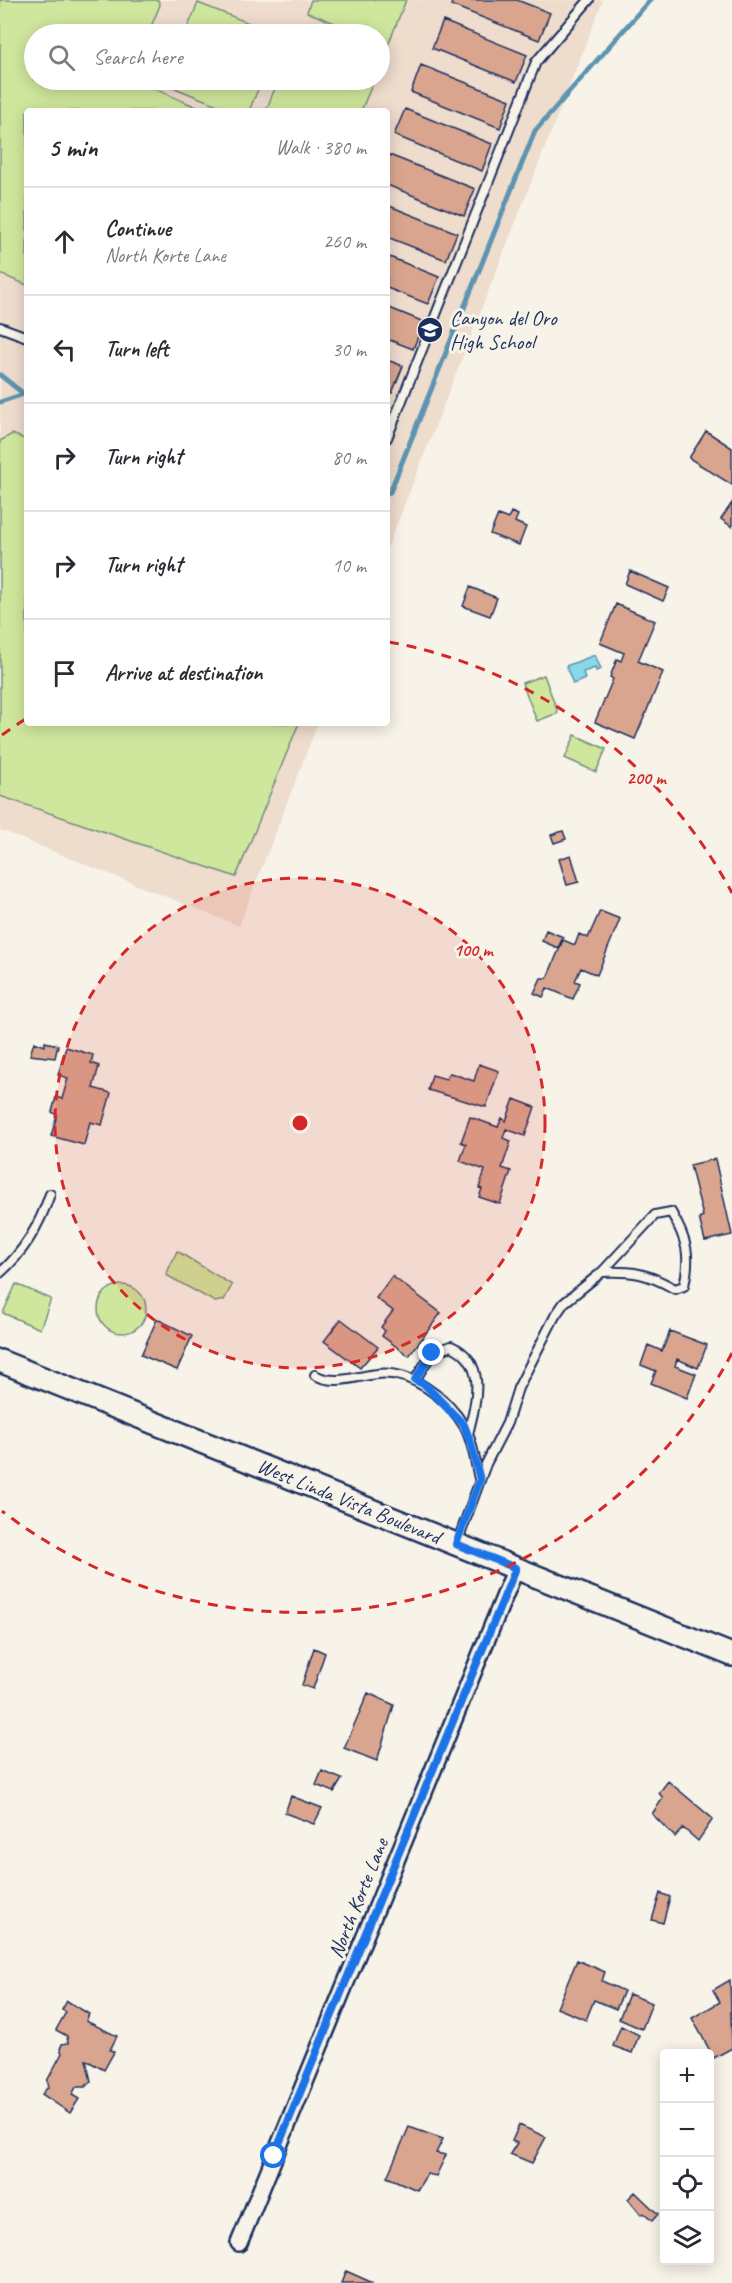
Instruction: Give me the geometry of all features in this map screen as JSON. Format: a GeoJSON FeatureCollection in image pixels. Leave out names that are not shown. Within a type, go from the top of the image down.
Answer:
{"type":"FeatureCollection","features":[{"type":"Feature","properties":{"kind":"street","name":"West Linda Vista Boulevard"},"geometry":{"type":"LineString","coordinates":[[0,1361],[732,1655]]}},
{"type":"Feature","properties":{"kind":"street","name":"North Korte Lane"},"geometry":{"type":"LineString","coordinates":[[239,2243],[516,1568]]}},
{"type":"Feature","properties":{"kind":"lane"},"geometry":{"type":"LineString","coordinates":[[390,430],[536,62],[590,0]]}},
{"type":"Feature","properties":{"kind":"lane"},"geometry":{"type":"LineString","coordinates":[[0,327],[24,336]]}},
{"type":"Feature","properties":{"kind":"lane"},"geometry":{"type":"LineString","coordinates":[[0,1273],[16,1258],[43,1215],[50,1194]]}},
{"type":"Feature","properties":{"kind":"lane"},"geometry":{"type":"LineString","coordinates":[[456,1544],[480,1480],[499,1442],[518,1388],[555,1316],[564,1303],[602,1272],[656,1215],[671,1212],[684,1235],[689,1263],[684,1286],[675,1289],[652,1276],[633,1271],[602,1272]]}},
{"type":"Feature","properties":{"kind":"lane"},"geometry":{"type":"LineString","coordinates":[[415,1380],[432,1353],[451,1346],[464,1352],[474,1364],[476,1381],[467,1436]]}},
{"type":"Feature","properties":{"kind":"lane"},"geometry":{"type":"LineString","coordinates":[[315,1375],[325,1380],[351,1380],[378,1374],[404,1375],[425,1385],[464,1425],[480,1480]]}},
{"type":"Feature","properties":{"kind":"shaded area","name":"Canyon del Oro High School"},"geometry":{"type":"Polygon","coordinates":[[[0,0],[603,0],[390,541],[390,108],[24,108],[24,726],[317,726],[239,926],[0,830],[0,0]]]}},
{"type":"Feature","properties":{"kind":"green space"},"geometry":{"type":"Polygon","coordinates":[[[0,0],[158,0],[160,5],[152,24],[24,24],[24,90],[157,90],[199,108],[24,108],[24,284],[0,274],[0,0]]]}},
{"type":"Feature","properties":{"kind":"green space"},"geometry":{"type":"Polygon","coordinates":[[[311,0],[406,0],[390,40],[390,24],[337,24],[307,12],[311,0]]]}},
{"type":"Feature","properties":{"kind":"green space"},"geometry":{"type":"Polygon","coordinates":[[[198,3],[252,24],[189,24],[198,3]]]}},
{"type":"Feature","properties":{"kind":"green space"},"geometry":{"type":"Polygon","coordinates":[[[180,90],[258,90],[250,108],[225,108],[180,90]]]}},
{"type":"Feature","properties":{"kind":"green space"},"geometry":{"type":"Polygon","coordinates":[[[274,90],[370,90],[362,108],[267,108],[274,90]]]}},
{"type":"Feature","properties":{"kind":"green space"},"geometry":{"type":"Polygon","coordinates":[[[12,434],[24,439],[24,726],[298,726],[236,877],[0,796],[0,441],[12,434]]]}},
{"type":"Feature","properties":{"kind":"green space"},"geometry":{"type":"Polygon","coordinates":[[[544,675],[558,713],[537,721],[522,683],[544,675]]]}},
{"type":"Feature","properties":{"kind":"green space"},"geometry":{"type":"Polygon","coordinates":[[[575,735],[606,749],[596,772],[565,758],[575,735]]]}},
{"type":"Feature","properties":{"kind":"green space"},"geometry":{"type":"Polygon","coordinates":[[[177,1251],[232,1285],[224,1300],[215,1302],[166,1275],[177,1251]]]}},
{"type":"Feature","properties":{"kind":"green space"},"geometry":{"type":"Polygon","coordinates":[[[16,1284],[51,1299],[40,1329],[3,1313],[16,1284]]]}},
{"type":"Feature","properties":{"kind":"green space"},"geometry":{"type":"Polygon","coordinates":[[[117,1285],[127,1285],[139,1292],[146,1304],[146,1314],[139,1326],[127,1333],[117,1333],[102,1322],[98,1314],[98,1304],[109,1289],[117,1285]]]}},
{"type":"Feature","properties":{"kind":"water"},"geometry":{"type":"Polygon","coordinates":[[[595,655],[601,669],[596,671],[595,668],[583,672],[585,679],[573,684],[566,666],[595,655]]]}},
{"type":"Feature","properties":{"kind":"building"},"geometry":{"type":"Polygon","coordinates":[[[453,0],[517,0],[550,13],[539,40],[451,5],[453,0]]]}},
{"type":"Feature","properties":{"kind":"building"},"geometry":{"type":"Polygon","coordinates":[[[443,21],[527,55],[516,82],[432,48],[443,21]]]}},
{"type":"Feature","properties":{"kind":"building"},"geometry":{"type":"Polygon","coordinates":[[[421,65],[510,100],[500,128],[411,92],[421,65]]]}},
{"type":"Feature","properties":{"kind":"building"},"geometry":{"type":"Polygon","coordinates":[[[405,109],[492,144],[482,171],[394,135],[405,109]]]}},
{"type":"Feature","properties":{"kind":"building"},"geometry":{"type":"Polygon","coordinates":[[[390,155],[475,189],[464,216],[390,186],[390,155]]]}},
{"type":"Feature","properties":{"kind":"building"},"geometry":{"type":"Polygon","coordinates":[[[390,206],[457,233],[446,260],[390,238],[390,206]]]}},
{"type":"Feature","properties":{"kind":"building"},"geometry":{"type":"Polygon","coordinates":[[[390,257],[439,277],[428,304],[390,289],[390,257]]]}},
{"type":"Feature","properties":{"kind":"building"},"geometry":{"type":"Polygon","coordinates":[[[390,308],[424,322],[413,349],[390,340],[390,308]]]}},
{"type":"Feature","properties":{"kind":"building"},"geometry":{"type":"Polygon","coordinates":[[[390,361],[403,366],[392,393],[390,392],[390,361]]]}},
{"type":"Feature","properties":{"kind":"building"},"geometry":{"type":"Polygon","coordinates":[[[706,431],[732,448],[732,485],[689,458],[706,431]]]}},
{"type":"Feature","properties":{"kind":"building"},"geometry":{"type":"Polygon","coordinates":[[[732,503],[732,527],[721,519],[732,503]]]}},
{"type":"Feature","properties":{"kind":"building"},"geometry":{"type":"Polygon","coordinates":[[[511,512],[518,515],[515,522],[526,527],[519,545],[490,534],[498,515],[508,519],[511,512]]]}},
{"type":"Feature","properties":{"kind":"building"},"geometry":{"type":"Polygon","coordinates":[[[630,571],[669,588],[663,601],[625,584],[630,571]]]}},
{"type":"Feature","properties":{"kind":"building"},"geometry":{"type":"Polygon","coordinates":[[[470,587],[497,598],[490,616],[463,606],[470,587]]]}},
{"type":"Feature","properties":{"kind":"building"},"geometry":{"type":"Polygon","coordinates":[[[616,604],[655,621],[638,661],[663,672],[635,739],[595,722],[613,679],[610,677],[617,659],[621,661],[624,653],[600,643],[616,604]]]}},
{"type":"Feature","properties":{"kind":"building"},"geometry":{"type":"Polygon","coordinates":[[[563,831],[566,839],[554,843],[551,835],[563,831]]]}},
{"type":"Feature","properties":{"kind":"building"},"geometry":{"type":"Polygon","coordinates":[[[571,855],[579,882],[567,885],[559,859],[571,855]]]}},
{"type":"Feature","properties":{"kind":"building"},"geometry":{"type":"Polygon","coordinates":[[[600,911],[620,919],[597,975],[581,968],[575,981],[580,983],[573,999],[547,988],[543,997],[534,993],[541,978],[547,978],[563,940],[575,945],[579,934],[588,938],[600,911]]]}},
{"type":"Feature","properties":{"kind":"building"},"geometry":{"type":"Polygon","coordinates":[[[546,930],[563,937],[558,948],[542,941],[546,930]]]}},
{"type":"Feature","properties":{"kind":"building"},"geometry":{"type":"Polygon","coordinates":[[[34,1042],[45,1046],[45,1042],[58,1045],[55,1058],[30,1055],[34,1042]]]}},
{"type":"Feature","properties":{"kind":"building"},"geometry":{"type":"Polygon","coordinates":[[[66,1047],[93,1055],[91,1063],[99,1066],[93,1088],[111,1093],[102,1125],[90,1122],[84,1145],[51,1136],[57,1115],[52,1112],[56,1097],[62,1099],[68,1078],[58,1075],[66,1047]]]}},
{"type":"Feature","properties":{"kind":"building"},"geometry":{"type":"Polygon","coordinates":[[[479,1064],[499,1071],[486,1107],[428,1090],[432,1075],[446,1079],[450,1073],[474,1081],[479,1064]]]}},
{"type":"Feature","properties":{"kind":"building"},"geometry":{"type":"Polygon","coordinates":[[[514,1099],[535,1107],[525,1136],[506,1129],[503,1138],[511,1141],[502,1168],[511,1171],[500,1204],[479,1197],[482,1189],[479,1188],[485,1170],[460,1161],[466,1144],[461,1142],[470,1117],[498,1127],[502,1118],[506,1121],[514,1099]]]}},
{"type":"Feature","properties":{"kind":"building"},"geometry":{"type":"Polygon","coordinates":[[[715,1159],[732,1235],[705,1241],[699,1218],[703,1216],[690,1165],[715,1159]]]}},
{"type":"Feature","properties":{"kind":"building"},"geometry":{"type":"Polygon","coordinates":[[[392,1276],[441,1313],[409,1356],[382,1336],[385,1331],[381,1327],[393,1311],[376,1298],[392,1276]]]}},
{"type":"Feature","properties":{"kind":"building"},"geometry":{"type":"Polygon","coordinates":[[[157,1319],[192,1336],[177,1370],[141,1355],[157,1319]]]}},
{"type":"Feature","properties":{"kind":"building"},"geometry":{"type":"Polygon","coordinates":[[[341,1319],[378,1347],[360,1368],[324,1341],[341,1319]]]}},
{"type":"Feature","properties":{"kind":"building"},"geometry":{"type":"Polygon","coordinates":[[[670,1331],[707,1345],[698,1368],[677,1359],[675,1366],[696,1374],[687,1398],[651,1383],[656,1371],[641,1365],[648,1345],[662,1351],[670,1331]]]}},
{"type":"Feature","properties":{"kind":"building"},"geometry":{"type":"Polygon","coordinates":[[[314,1648],[325,1653],[313,1689],[302,1685],[314,1648]]]}},
{"type":"Feature","properties":{"kind":"building"},"geometry":{"type":"Polygon","coordinates":[[[368,1693],[394,1705],[377,1761],[344,1748],[368,1693]]]}},
{"type":"Feature","properties":{"kind":"building"},"geometry":{"type":"Polygon","coordinates":[[[322,1771],[342,1779],[334,1792],[316,1785],[322,1771]]]}},
{"type":"Feature","properties":{"kind":"building"},"geometry":{"type":"Polygon","coordinates":[[[668,1781],[713,1819],[698,1841],[683,1828],[675,1837],[652,1814],[663,1798],[659,1793],[668,1781]]]}},
{"type":"Feature","properties":{"kind":"building"},"geometry":{"type":"Polygon","coordinates":[[[291,1796],[322,1808],[314,1824],[285,1813],[291,1796]]]}},
{"type":"Feature","properties":{"kind":"building"},"geometry":{"type":"Polygon","coordinates":[[[660,1893],[670,1897],[663,1923],[652,1920],[660,1893]]]}},
{"type":"Feature","properties":{"kind":"building"},"geometry":{"type":"Polygon","coordinates":[[[577,1960],[605,1972],[602,1981],[624,1991],[616,2009],[594,2000],[586,2020],[557,2008],[577,1960]]]}},
{"type":"Feature","properties":{"kind":"building"},"geometry":{"type":"Polygon","coordinates":[[[730,1980],[732,2048],[714,2058],[714,2049],[709,2049],[692,2018],[720,2002],[713,1990],[730,1980]]]}},
{"type":"Feature","properties":{"kind":"building"},"geometry":{"type":"Polygon","coordinates":[[[629,1994],[652,2003],[642,2029],[619,2019],[629,1994]]]}},
{"type":"Feature","properties":{"kind":"building"},"geometry":{"type":"Polygon","coordinates":[[[67,2001],[89,2014],[86,2021],[117,2036],[110,2050],[114,2052],[104,2070],[86,2060],[91,2081],[85,2087],[76,2087],[72,2095],[79,2099],[70,2113],[42,2094],[49,2086],[47,2081],[62,2053],[60,2049],[62,2044],[68,2043],[67,2036],[56,2030],[66,2012],[62,2010],[67,2001]]]}},
{"type":"Feature","properties":{"kind":"building"},"geometry":{"type":"Polygon","coordinates":[[[621,2026],[639,2035],[632,2053],[613,2046],[621,2026]]]}},
{"type":"Feature","properties":{"kind":"building"},"geometry":{"type":"Polygon","coordinates":[[[519,2125],[546,2137],[532,2163],[510,2154],[517,2143],[512,2141],[519,2125]]]}},
{"type":"Feature","properties":{"kind":"building"},"geometry":{"type":"Polygon","coordinates":[[[409,2127],[443,2139],[436,2153],[446,2155],[436,2176],[427,2174],[417,2190],[387,2177],[409,2127]]]}},
{"type":"Feature","properties":{"kind":"building"},"geometry":{"type":"Polygon","coordinates":[[[635,2192],[658,2214],[652,2221],[643,2213],[641,2215],[628,2199],[635,2192]]]}},
{"type":"Feature","properties":{"kind":"building"},"geometry":{"type":"Polygon","coordinates":[[[346,2271],[373,2283],[341,2283],[346,2271]]]}},
{"type":"Feature","properties":{"kind":"waterway"},"geometry":{"type":"LineString","coordinates":[[390,492],[535,131],[650,0]]}},
{"type":"Feature","properties":{"kind":"waterway"},"geometry":{"type":"LineString","coordinates":[[0,375],[24,394]]}},
{"type":"Feature","properties":{"kind":"waterway"},"geometry":{"type":"LineString","coordinates":[[0,402],[24,394]]}},
{"type":"Feature","properties":{"kind":"place","name":"Canyon del Oro High School"},"geometry":{"type":"Point","coordinates":[430,330]}},
{"type":"Feature","properties":{"kind":"route"},"geometry":{"type":"LineString","coordinates":[[274,2156],[516,1568],[456,1544],[480,1480],[464,1425],[425,1385],[415,1380],[432,1353]]}}]}
